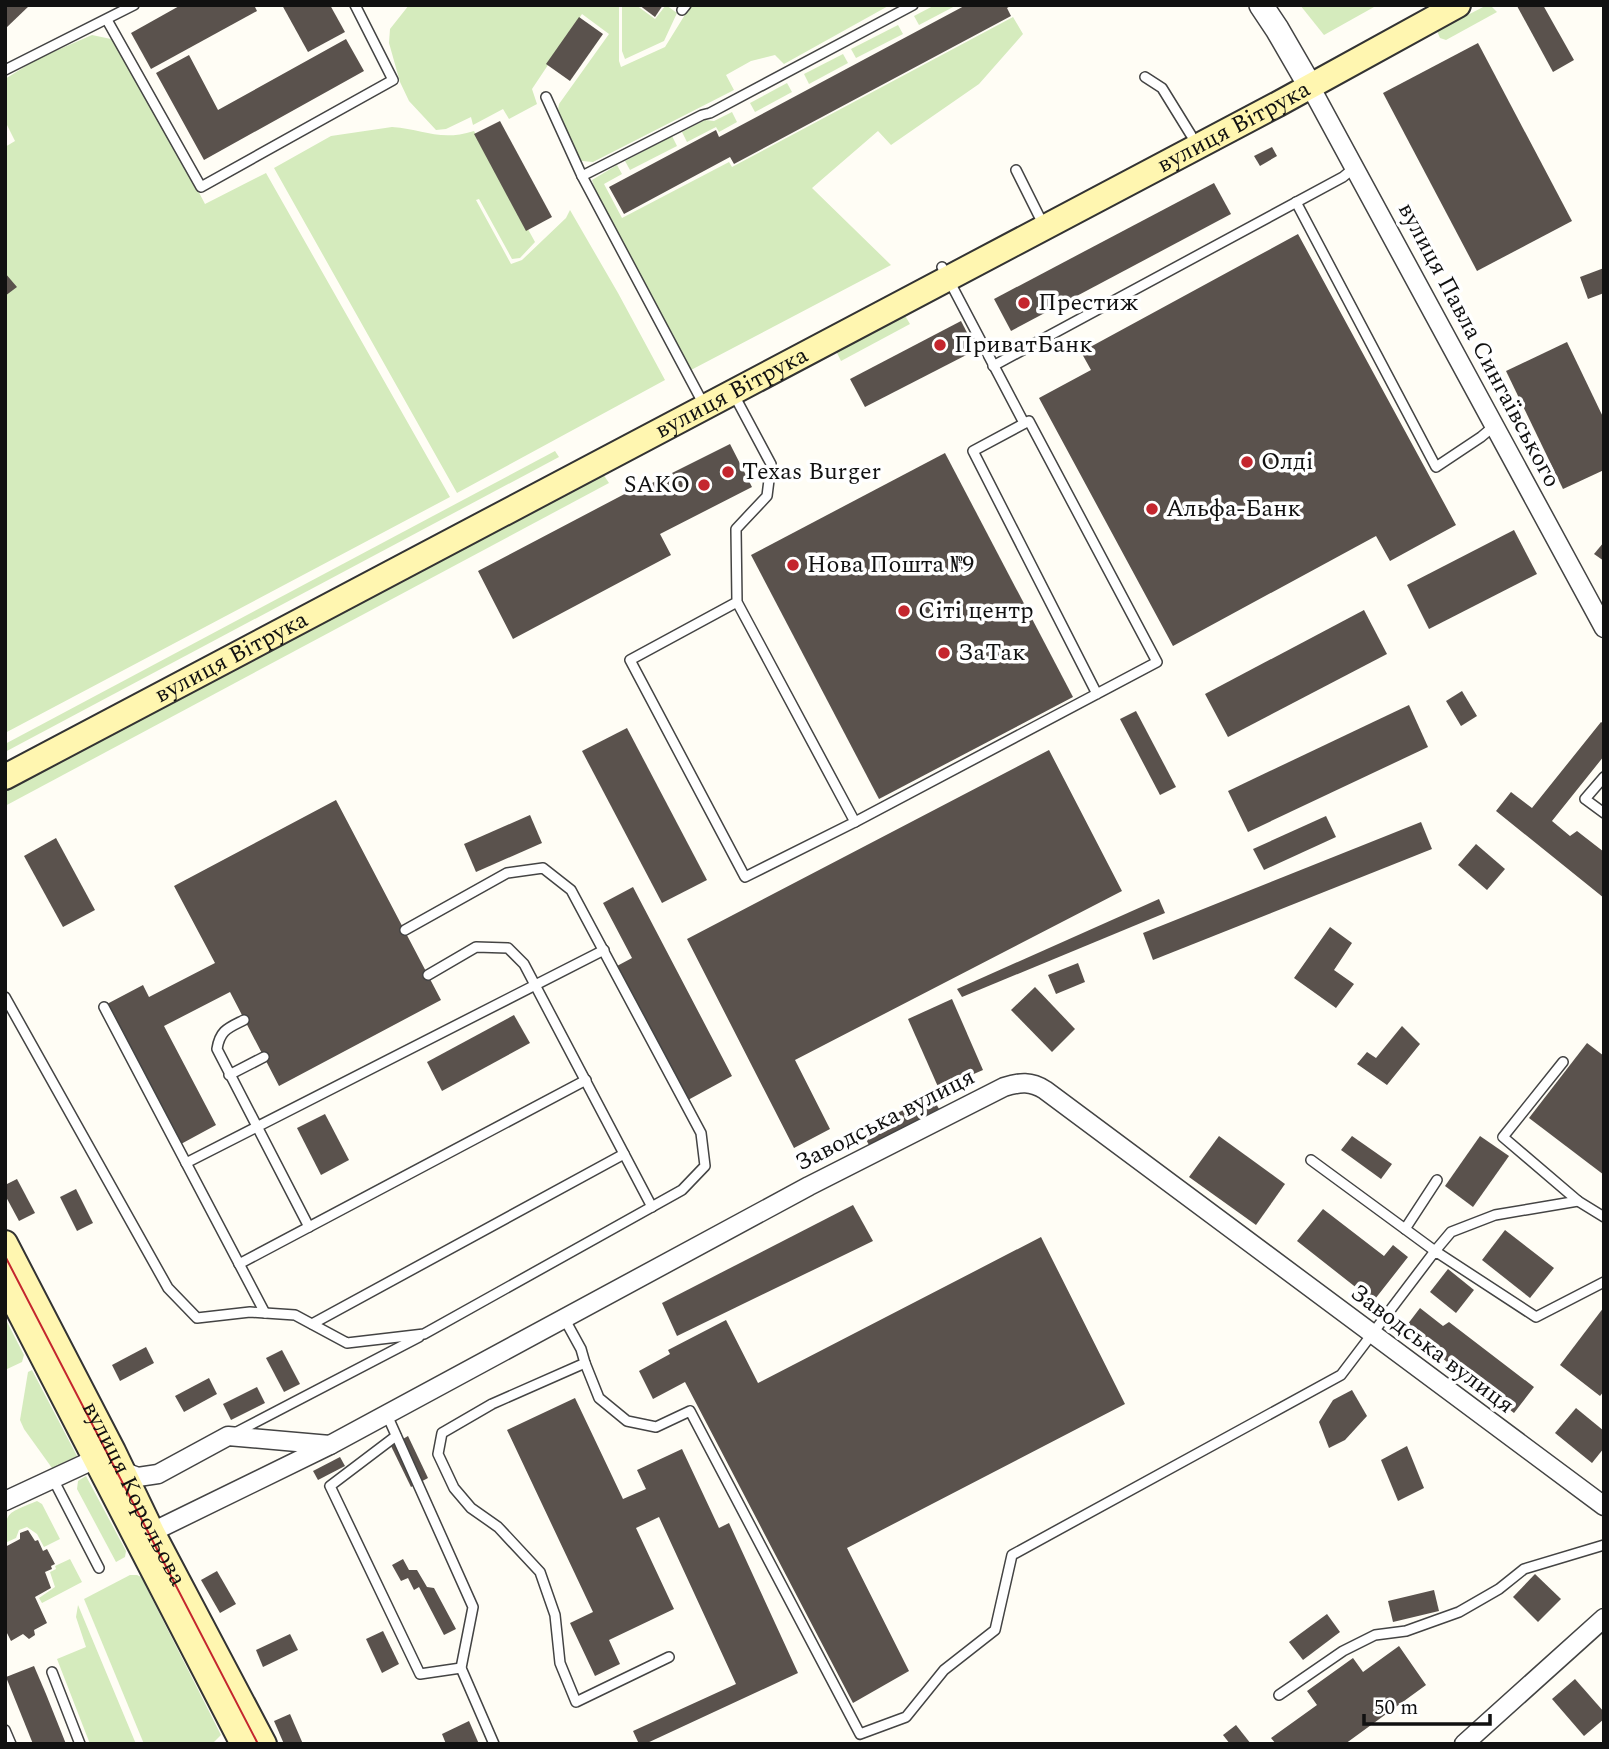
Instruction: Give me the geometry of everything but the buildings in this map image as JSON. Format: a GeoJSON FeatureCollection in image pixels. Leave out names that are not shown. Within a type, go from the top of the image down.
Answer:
{"type":"FeatureCollection","features":[{"type":"Feature","properties":{"kind":"main road","name":"вулиця Вітрука"},"geometry":{"type":"LineString","coordinates":[[945,273],[1039,216],[1191,135],[1307,81],[1430,5]]}},
{"type":"Feature","properties":{"kind":"main road","name":"вулиця Вітрука"},"geometry":{"type":"LineString","coordinates":[[5,777],[730,387],[1307,81],[1458,5]]}},
{"type":"Feature","properties":{"kind":"main road","name":"вулиця Вітрука"},"geometry":{"type":"LineString","coordinates":[[5,765],[702,402]]}},
{"type":"Feature","properties":{"kind":"main road","name":"вулиця Корольова"},"geometry":{"type":"LineString","coordinates":[[5,1243],[239,1734],[264,1744]]}},
{"type":"Feature","properties":{"kind":"main road","name":"вулиця Корольова"},"geometry":{"type":"LineString","coordinates":[[5,1284],[152,1532],[239,1734]]}},
{"type":"Feature","properties":{"kind":"street"},"geometry":{"type":"LineString","coordinates":[[1261,5],[1307,81]]}},
{"type":"Feature","properties":{"kind":"street","name":"вулиця Павла Сингаївського"},"geometry":{"type":"LineString","coordinates":[[1307,81],[1604,628]]}},
{"type":"Feature","properties":{"kind":"street","name":"Заводська вулиця"},"geometry":{"type":"LineString","coordinates":[[152,1532],[387,1415],[809,1186],[1004,1087],[1023,1082],[1045,1090],[1603,1504]]}},
{"type":"Feature","properties":{"kind":"street"},"geometry":{"type":"LineString","coordinates":[[5,1501],[53,1479],[110,1461],[138,1477],[159,1474],[228,1436],[330,1445]]}},
{"type":"Feature","properties":{"kind":"street"},"geometry":{"type":"LineString","coordinates":[[1464,1744],[1604,1618]]}},
{"type":"Feature","properties":{"kind":"lane"},"geometry":{"type":"LineString","coordinates":[[5,70],[134,5]]}},
{"type":"Feature","properties":{"kind":"lane"},"geometry":{"type":"LineString","coordinates":[[107,20],[201,187],[393,80],[355,5]]}},
{"type":"Feature","properties":{"kind":"lane"},"geometry":{"type":"LineString","coordinates":[[582,176],[710,113],[913,5]]}},
{"type":"Feature","properties":{"kind":"lane"},"geometry":{"type":"LineString","coordinates":[[1145,77],[1162,88],[1191,135]]}},
{"type":"Feature","properties":{"kind":"lane"},"geometry":{"type":"LineString","coordinates":[[546,97],[582,176],[702,402]]}},
{"type":"Feature","properties":{"kind":"lane"},"geometry":{"type":"LineString","coordinates":[[993,366],[1343,177],[1355,167]]}},
{"type":"Feature","properties":{"kind":"lane"},"geometry":{"type":"LineString","coordinates":[[1016,170],[1039,216]]}},
{"type":"Feature","properties":{"kind":"lane"},"geometry":{"type":"LineString","coordinates":[[1296,202],[1436,467],[1494,426]]}},
{"type":"Feature","properties":{"kind":"lane"},"geometry":{"type":"LineString","coordinates":[[945,273],[1024,423]]}},
{"type":"Feature","properties":{"kind":"lane"},"geometry":{"type":"LineString","coordinates":[[730,387],[771,464],[767,496],[736,529],[737,602],[855,822]]}},
{"type":"Feature","properties":{"kind":"lane"},"geometry":{"type":"LineString","coordinates":[[737,602],[630,660],[745,877],[855,822],[1097,694],[1157,662],[1029,421],[973,451],[1097,694]]}},
{"type":"Feature","properties":{"kind":"lane"},"geometry":{"type":"LineString","coordinates":[[1604,777],[1585,799],[1604,813]]}},
{"type":"Feature","properties":{"kind":"lane"},"geometry":{"type":"LineString","coordinates":[[228,1436],[424,1334],[652,1207],[682,1190],[705,1166],[701,1133],[571,890],[543,868],[507,873],[405,930]]}},
{"type":"Feature","properties":{"kind":"lane"},"geometry":{"type":"LineString","coordinates":[[428,975],[476,947],[508,948],[524,964],[652,1207]]}},
{"type":"Feature","properties":{"kind":"lane"},"geometry":{"type":"LineString","coordinates":[[186,1163],[604,950]]}},
{"type":"Feature","properties":{"kind":"lane"},"geometry":{"type":"LineString","coordinates":[[5,997],[168,1288],[197,1318],[250,1312],[295,1315],[347,1343],[424,1334]]}},
{"type":"Feature","properties":{"kind":"lane"},"geometry":{"type":"LineString","coordinates":[[104,1007],[265,1313]]}},
{"type":"Feature","properties":{"kind":"lane"},"geometry":{"type":"LineString","coordinates":[[244,1020],[227,1029],[219,1037],[217,1049],[309,1227]]}},
{"type":"Feature","properties":{"kind":"lane"},"geometry":{"type":"LineString","coordinates":[[229,1076],[264,1057]]}},
{"type":"Feature","properties":{"kind":"lane"},"geometry":{"type":"LineString","coordinates":[[1563,1062],[1503,1138],[1578,1201],[1604,1217]]}},
{"type":"Feature","properties":{"kind":"lane"},"geometry":{"type":"LineString","coordinates":[[239,1264],[586,1080]]}},
{"type":"Feature","properties":{"kind":"lane"},"geometry":{"type":"LineString","coordinates":[[312,1324],[624,1154]]}},
{"type":"Feature","properties":{"kind":"lane"},"geometry":{"type":"LineString","coordinates":[[1311,1160],[1435,1251],[1536,1317],[1604,1282]]}},
{"type":"Feature","properties":{"kind":"lane"},"geometry":{"type":"LineString","coordinates":[[1405,1229],[1437,1180]]}},
{"type":"Feature","properties":{"kind":"lane"},"geometry":{"type":"LineString","coordinates":[[564,1318],[581,1349],[599,1398],[627,1421],[656,1427],[690,1411],[860,1734],[906,1717],[944,1670],[995,1630],[1012,1555],[1341,1375],[1370,1333],[1451,1232],[1495,1215],[1578,1201]]}},
{"type":"Feature","properties":{"kind":"lane"},"geometry":{"type":"LineString","coordinates":[[585,1363],[492,1404],[442,1433],[438,1454],[454,1489],[471,1508],[498,1527],[540,1572],[555,1615],[560,1663],[576,1702],[669,1657]]}},
{"type":"Feature","properties":{"kind":"lane"},"geometry":{"type":"LineString","coordinates":[[387,1415],[473,1607],[461,1668],[494,1744]]}},
{"type":"Feature","properties":{"kind":"lane"},"geometry":{"type":"LineString","coordinates":[[396,1436],[330,1486],[420,1674],[461,1668]]}},
{"type":"Feature","properties":{"kind":"lane"},"geometry":{"type":"LineString","coordinates":[[53,1479],[99,1568]]}},
{"type":"Feature","properties":{"kind":"lane"},"geometry":{"type":"LineString","coordinates":[[1279,1695],[1343,1651],[1375,1635],[1406,1631],[1459,1612],[1499,1589],[1524,1569],[1604,1545]]}},
{"type":"Feature","properties":{"kind":"lane"},"geometry":{"type":"LineString","coordinates":[[52,1672],[80,1744]]}},
{"type":"Feature","properties":{"kind":"lane"},"geometry":{"type":"LineString","coordinates":[[5,1730],[11,1744]]}},
{"type":"Feature","properties":{"kind":"green space"},"geometry":{"type":"Polygon","coordinates":[[[409,5],[619,5],[621,67],[665,47],[691,5],[890,5],[784,64],[775,55],[751,61],[726,75],[734,90],[593,162],[582,161],[577,157],[566,138],[558,111],[559,104],[609,34],[582,14],[532,89],[537,104],[509,119],[503,109],[473,125],[471,117],[446,129],[436,130],[409,101],[400,82],[389,43],[390,29],[409,5]]]}},
{"type":"Feature","properties":{"kind":"green space"},"geometry":{"type":"Polygon","coordinates":[[[622,5],[636,5],[655,19],[666,5],[677,13],[664,41],[625,59],[622,51],[622,5]]]}},
{"type":"Feature","properties":{"kind":"green space"},"geometry":{"type":"Polygon","coordinates":[[[935,5],[957,5],[919,25],[914,16],[935,5]]]}},
{"type":"Feature","properties":{"kind":"green space"},"geometry":{"type":"Polygon","coordinates":[[[1300,5],[1374,7],[1324,35],[1300,5]]]}},
{"type":"Feature","properties":{"kind":"green space"},"geometry":{"type":"Polygon","coordinates":[[[1485,6],[1492,7],[1497,12],[1446,40],[1440,38],[1437,31],[1485,6]]]}},
{"type":"Feature","properties":{"kind":"green space"},"geometry":{"type":"Polygon","coordinates":[[[1013,17],[1023,34],[979,84],[891,145],[878,131],[812,188],[891,265],[691,370],[592,180],[617,165],[622,174],[604,184],[622,218],[729,162],[732,167],[1013,17]]]}},
{"type":"Feature","properties":{"kind":"green space"},"geometry":{"type":"Polygon","coordinates":[[[898,25],[903,34],[856,58],[851,49],[898,25]]]}},
{"type":"Feature","properties":{"kind":"green space"},"geometry":{"type":"Polygon","coordinates":[[[92,35],[111,39],[116,43],[205,204],[266,173],[450,497],[5,733],[5,147],[15,141],[5,121],[5,79],[37,59],[92,35]]]}},
{"type":"Feature","properties":{"kind":"green space"},"geometry":{"type":"Polygon","coordinates":[[[843,54],[848,63],[809,84],[804,74],[843,54]]]}},
{"type":"Feature","properties":{"kind":"green space"},"geometry":{"type":"Polygon","coordinates":[[[787,83],[792,92],[755,112],[750,103],[787,83]]]}},
{"type":"Feature","properties":{"kind":"green space"},"geometry":{"type":"Polygon","coordinates":[[[732,112],[737,122],[719,132],[716,127],[687,142],[682,132],[705,120],[714,121],[732,112]]]}},
{"type":"Feature","properties":{"kind":"green space"},"geometry":{"type":"Polygon","coordinates":[[[392,127],[441,135],[474,131],[535,242],[520,258],[512,259],[479,199],[476,200],[511,264],[522,260],[566,218],[570,210],[665,380],[457,493],[274,168],[331,136],[392,127]]]}},
{"type":"Feature","properties":{"kind":"green space"},"geometry":{"type":"Polygon","coordinates":[[[672,136],[677,146],[630,170],[625,161],[672,136]]]}},
{"type":"Feature","properties":{"kind":"green space"},"geometry":{"type":"Polygon","coordinates":[[[904,314],[910,324],[841,361],[836,351],[904,314]]]}},
{"type":"Feature","properties":{"kind":"green space"},"geometry":{"type":"Polygon","coordinates":[[[555,451],[559,457],[5,752],[5,744],[555,451]]]}},
{"type":"Feature","properties":{"kind":"green space"},"geometry":{"type":"Polygon","coordinates":[[[603,474],[609,483],[5,806],[5,791],[603,474]]]}},
{"type":"Feature","properties":{"kind":"green space"},"geometry":{"type":"Polygon","coordinates":[[[5,1318],[24,1355],[22,1362],[5,1370],[5,1318]]]}},
{"type":"Feature","properties":{"kind":"green space"},"geometry":{"type":"Polygon","coordinates":[[[32,1370],[77,1456],[52,1468],[20,1420],[28,1372],[32,1370]]]}},
{"type":"Feature","properties":{"kind":"green space"},"geometry":{"type":"Polygon","coordinates":[[[86,1476],[126,1551],[125,1557],[116,1562],[77,1489],[78,1481],[86,1476]]]}},
{"type":"Feature","properties":{"kind":"green space"},"geometry":{"type":"Polygon","coordinates":[[[37,1501],[42,1504],[60,1539],[44,1547],[37,1534],[27,1527],[19,1530],[16,1538],[5,1543],[6,1524],[10,1514],[37,1501]]]}},
{"type":"Feature","properties":{"kind":"green space"},"geometry":{"type":"Polygon","coordinates":[[[70,1559],[82,1582],[42,1603],[39,1598],[55,1587],[50,1572],[56,1569],[55,1566],[70,1559]]]}},
{"type":"Feature","properties":{"kind":"green space"},"geometry":{"type":"Polygon","coordinates":[[[130,1575],[141,1577],[221,1735],[212,1744],[144,1744],[84,1599],[130,1575]]]}},
{"type":"Feature","properties":{"kind":"green space"},"geometry":{"type":"Polygon","coordinates":[[[78,1605],[136,1744],[90,1744],[57,1659],[86,1647],[76,1617],[78,1605]]]}},
{"type":"Feature","properties":{"kind":"tram line"},"geometry":{"type":"LineString","coordinates":[[5,1256],[258,1744]]}},
{"type":"Feature","properties":{"kind":"place","name":"Престиж"},"geometry":{"type":"Point","coordinates":[1024,303]}},
{"type":"Feature","properties":{"kind":"place","name":"ПриватБанк"},"geometry":{"type":"Point","coordinates":[940,345]}},
{"type":"Feature","properties":{"kind":"place","name":"Олді"},"geometry":{"type":"Point","coordinates":[1247,462]}},
{"type":"Feature","properties":{"kind":"place","name":"Texas Burger"},"geometry":{"type":"Point","coordinates":[728,472]}},
{"type":"Feature","properties":{"kind":"place","name":"SAKO"},"geometry":{"type":"Point","coordinates":[704,485]}},
{"type":"Feature","properties":{"kind":"place","name":"Альфа-Банк"},"geometry":{"type":"Point","coordinates":[1152,509]}},
{"type":"Feature","properties":{"kind":"place","name":"Нова Пошта №9"},"geometry":{"type":"Point","coordinates":[793,565]}},
{"type":"Feature","properties":{"kind":"place","name":"Сіті центр"},"geometry":{"type":"Point","coordinates":[904,611]}},
{"type":"Feature","properties":{"kind":"place","name":"ЗаТак"},"geometry":{"type":"Point","coordinates":[944,653]}}]}
